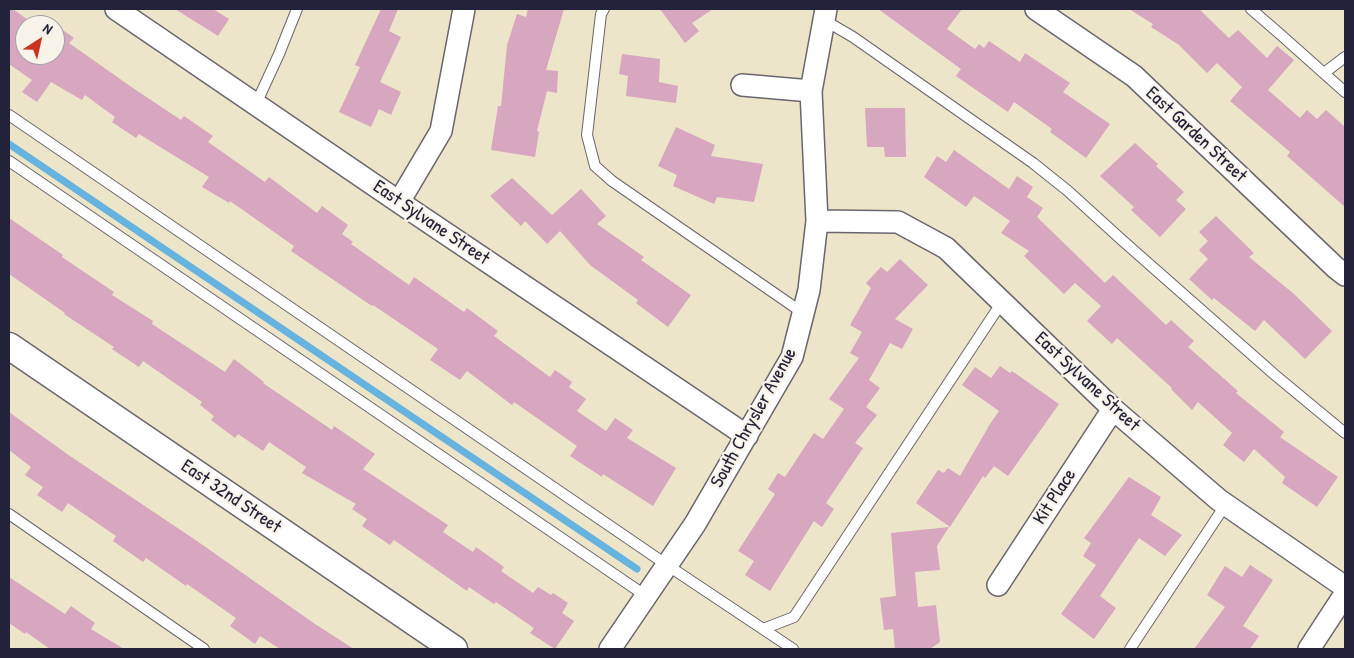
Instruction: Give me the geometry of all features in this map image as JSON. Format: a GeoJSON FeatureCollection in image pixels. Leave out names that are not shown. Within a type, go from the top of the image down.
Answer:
{"type":"FeatureCollection","features":[{"type":"Feature","properties":{"kind":"street","name":"East Sylvane Street"},"geometry":{"type":"LineString","coordinates":[[116,9],[747,436]]}},
{"type":"Feature","properties":{"kind":"street"},"geometry":{"type":"LineString","coordinates":[[399,202],[441,131],[464,9]]}},
{"type":"Feature","properties":{"kind":"street","name":"East Garden Street"},"geometry":{"type":"LineString","coordinates":[[1036,9],[1134,76],[1345,275]]}},
{"type":"Feature","properties":{"kind":"street","name":"South Chrysler Avenue"},"geometry":{"type":"LineString","coordinates":[[610,649],[695,524],[792,357],[809,290],[817,222],[812,91],[825,14]]}},
{"type":"Feature","properties":{"kind":"street"},"geometry":{"type":"LineString","coordinates":[[742,85],[812,91]]}},
{"type":"Feature","properties":{"kind":"street","name":"East Sylvane Street"},"geometry":{"type":"LineString","coordinates":[[817,222],[898,222],[946,248],[1112,409],[1226,504],[1345,587]]}},
{"type":"Feature","properties":{"kind":"street","name":"East 32nd Street"},"geometry":{"type":"LineString","coordinates":[[9,346],[454,649]]}},
{"type":"Feature","properties":{"kind":"street","name":"Kit Place"},"geometry":{"type":"LineString","coordinates":[[998,585],[1112,409]]}},
{"type":"Feature","properties":{"kind":"street"},"geometry":{"type":"LineString","coordinates":[[1309,649],[1345,594]]}},
{"type":"Feature","properties":{"kind":"lane"},"geometry":{"type":"LineString","coordinates":[[256,104],[297,9]]}},
{"type":"Feature","properties":{"kind":"lane"},"geometry":{"type":"LineString","coordinates":[[604,9],[601,14],[587,136],[595,166],[612,181],[803,313]]}},
{"type":"Feature","properties":{"kind":"lane"},"geometry":{"type":"LineString","coordinates":[[1251,9],[1345,92]]}},
{"type":"Feature","properties":{"kind":"lane"},"geometry":{"type":"LineString","coordinates":[[825,14],[853,38],[1033,163],[1068,191],[1275,375],[1345,433]]}},
{"type":"Feature","properties":{"kind":"lane"},"geometry":{"type":"LineString","coordinates":[[1324,73],[1345,57]]}},
{"type":"Feature","properties":{"kind":"lane"},"geometry":{"type":"LineString","coordinates":[[9,114],[667,565],[793,649]]}},
{"type":"Feature","properties":{"kind":"lane"},"geometry":{"type":"LineString","coordinates":[[9,162],[646,596]]}},
{"type":"Feature","properties":{"kind":"lane"},"geometry":{"type":"LineString","coordinates":[[763,629],[794,617],[1002,302]]}},
{"type":"Feature","properties":{"kind":"lane"},"geometry":{"type":"LineString","coordinates":[[1130,649],[1226,504]]}},
{"type":"Feature","properties":{"kind":"lane"},"geometry":{"type":"LineString","coordinates":[[9,514],[204,649]]}},
{"type":"Feature","properties":{"kind":"building"},"geometry":{"type":"Polygon","coordinates":[[[9,9],[13,9],[21,15],[15,15],[15,65],[65,65],[65,32],[74,38],[69,43],[181,120],[184,116],[213,136],[208,142],[265,182],[269,177],[317,213],[322,206],[348,225],[342,234],[353,242],[351,244],[409,285],[414,277],[464,312],[467,308],[498,331],[494,336],[550,377],[555,370],[572,382],[569,387],[586,399],[577,411],[606,431],[615,418],[633,430],[627,438],[676,468],[653,506],[603,474],[602,477],[570,456],[577,446],[514,402],[512,405],[467,371],[460,380],[430,360],[438,349],[291,251],[294,246],[230,201],[229,203],[202,187],[209,177],[139,134],[136,138],[112,122],[115,117],[85,95],[82,100],[51,82],[37,102],[22,92],[32,80],[9,64],[9,9]]]}},
{"type":"Feature","properties":{"kind":"building"},"geometry":{"type":"Polygon","coordinates":[[[175,9],[213,9],[229,19],[218,36],[175,9]]]}},
{"type":"Feature","properties":{"kind":"building"},"geometry":{"type":"Polygon","coordinates":[[[381,9],[398,9],[389,31],[401,37],[380,82],[401,92],[391,115],[379,109],[371,127],[339,112],[360,67],[355,65],[381,9]]]}},
{"type":"Feature","properties":{"kind":"building"},"geometry":{"type":"Polygon","coordinates":[[[528,9],[564,9],[546,70],[558,71],[557,93],[547,91],[537,131],[539,132],[535,157],[491,150],[498,106],[501,106],[507,45],[517,14],[526,17],[528,9]]]}},
{"type":"Feature","properties":{"kind":"building"},"geometry":{"type":"Polygon","coordinates":[[[660,9],[713,9],[692,23],[699,31],[685,43],[660,9]]]}},
{"type":"Feature","properties":{"kind":"building"},"geometry":{"type":"Polygon","coordinates":[[[878,9],[962,9],[947,29],[975,49],[979,44],[984,48],[989,41],[1020,62],[1025,53],[1070,83],[1063,92],[1110,124],[1086,158],[1050,132],[1052,129],[1014,102],[1008,112],[956,76],[961,69],[878,9]]]}},
{"type":"Feature","properties":{"kind":"building"},"geometry":{"type":"Polygon","coordinates":[[[1129,9],[1199,9],[1229,38],[1238,30],[1267,58],[1277,46],[1294,60],[1268,90],[1300,118],[1307,110],[1317,119],[1326,110],[1345,127],[1345,207],[1287,156],[1290,152],[1230,101],[1242,87],[1217,63],[1207,73],[1179,45],[1151,27],[1153,24],[1129,9]]]}},
{"type":"Feature","properties":{"kind":"building"},"geometry":{"type":"Polygon","coordinates":[[[622,54],[660,59],[659,82],[678,86],[676,103],[626,96],[628,76],[619,74],[622,54]]]}},
{"type":"Feature","properties":{"kind":"building"},"geometry":{"type":"Polygon","coordinates":[[[865,108],[905,108],[906,157],[885,157],[884,147],[867,147],[865,108]]]}},
{"type":"Feature","properties":{"kind":"building"},"geometry":{"type":"Polygon","coordinates":[[[676,127],[715,145],[711,156],[763,164],[754,202],[717,197],[714,204],[673,186],[677,175],[658,166],[676,127]]]}},
{"type":"Feature","properties":{"kind":"building"},"geometry":{"type":"Polygon","coordinates":[[[1135,143],[1184,192],[1176,200],[1186,209],[1160,237],[1131,210],[1134,207],[1100,176],[1135,143]]]}},
{"type":"Feature","properties":{"kind":"building"},"geometry":{"type":"Polygon","coordinates":[[[954,150],[1009,189],[1017,176],[1033,187],[1027,197],[1043,208],[1037,217],[1105,283],[1113,275],[1166,325],[1171,320],[1194,341],[1188,347],[1238,391],[1236,393],[1284,432],[1280,437],[1338,477],[1317,507],[1282,483],[1285,477],[1254,449],[1244,462],[1223,445],[1232,433],[1198,402],[1192,410],[1172,388],[1117,338],[1112,344],[1087,321],[1101,306],[1075,283],[1064,294],[1024,256],[1029,251],[1001,233],[1010,221],[974,196],[966,207],[924,177],[937,156],[946,162],[954,150]]]}},
{"type":"Feature","properties":{"kind":"building"},"geometry":{"type":"Polygon","coordinates":[[[512,178],[552,215],[581,189],[606,216],[597,224],[644,257],[641,260],[691,295],[668,327],[636,303],[638,300],[590,265],[560,231],[547,244],[525,221],[521,226],[490,196],[512,178]]]}},
{"type":"Feature","properties":{"kind":"building"},"geometry":{"type":"Polygon","coordinates":[[[1216,216],[1254,253],[1249,257],[1294,294],[1332,331],[1305,359],[1264,320],[1255,331],[1214,298],[1212,300],[1189,279],[1208,259],[1199,250],[1208,241],[1199,232],[1216,216]]]}},
{"type":"Feature","properties":{"kind":"building"},"geometry":{"type":"Polygon","coordinates":[[[9,218],[114,292],[112,295],[153,321],[152,324],[225,372],[234,359],[263,383],[332,430],[334,426],[375,454],[363,469],[448,525],[443,532],[473,552],[476,547],[504,567],[501,571],[533,593],[538,587],[551,595],[553,593],[568,603],[562,613],[574,621],[555,649],[530,633],[534,628],[496,602],[494,604],[469,587],[467,591],[394,540],[390,545],[362,526],[367,519],[352,509],[356,504],[302,473],[306,467],[269,442],[263,451],[238,434],[235,438],[211,420],[214,416],[200,405],[202,402],[143,361],[139,367],[112,349],[114,347],[9,274],[9,218]]]}},
{"type":"Feature","properties":{"kind":"building"},"geometry":{"type":"Polygon","coordinates":[[[900,259],[928,285],[895,319],[913,329],[902,349],[890,343],[869,380],[880,388],[866,407],[877,415],[855,443],[863,448],[826,503],[834,509],[822,527],[814,521],[770,591],[745,575],[754,561],[738,551],[775,494],[768,489],[778,473],[785,477],[814,433],[823,439],[844,409],[829,399],[859,358],[850,353],[862,332],[850,325],[871,288],[866,283],[881,267],[887,272],[900,259]]]}},
{"type":"Feature","properties":{"kind":"building"},"geometry":{"type":"Polygon","coordinates":[[[1000,366],[1010,373],[1012,371],[1059,404],[1008,476],[994,466],[985,478],[983,476],[950,527],[916,503],[938,470],[944,473],[948,468],[960,476],[999,411],[962,385],[975,367],[991,378],[1000,366]]]}},
{"type":"Feature","properties":{"kind":"building"},"geometry":{"type":"Polygon","coordinates":[[[9,412],[67,454],[354,649],[280,649],[260,636],[255,644],[230,626],[236,618],[187,584],[186,586],[146,558],[143,562],[113,541],[116,536],[68,503],[62,512],[37,495],[43,487],[25,475],[31,467],[9,450],[9,412]]]}},
{"type":"Feature","properties":{"kind":"building"},"geometry":{"type":"Polygon","coordinates":[[[1129,477],[1161,497],[1151,515],[1182,535],[1165,556],[1139,538],[1100,596],[1116,608],[1094,639],[1061,614],[1096,565],[1083,556],[1091,543],[1084,538],[1129,477]]]}},
{"type":"Feature","properties":{"kind":"building"},"geometry":{"type":"Polygon","coordinates":[[[949,527],[937,546],[940,570],[915,572],[918,607],[936,605],[940,642],[930,649],[895,649],[893,629],[884,630],[880,598],[896,596],[891,533],[949,527]]]}},
{"type":"Feature","properties":{"kind":"building"},"geometry":{"type":"Polygon","coordinates":[[[1250,565],[1273,580],[1243,626],[1259,636],[1250,649],[1194,649],[1225,607],[1207,595],[1225,566],[1242,577],[1250,565]]]}},
{"type":"Feature","properties":{"kind":"building"},"geometry":{"type":"Polygon","coordinates":[[[9,577],[65,614],[71,606],[95,623],[91,629],[124,649],[50,649],[26,632],[25,634],[9,623],[9,577]]]}},
{"type":"Feature","properties":{"kind":"waterway"},"geometry":{"type":"LineString","coordinates":[[9,144],[637,569]]}}]}
